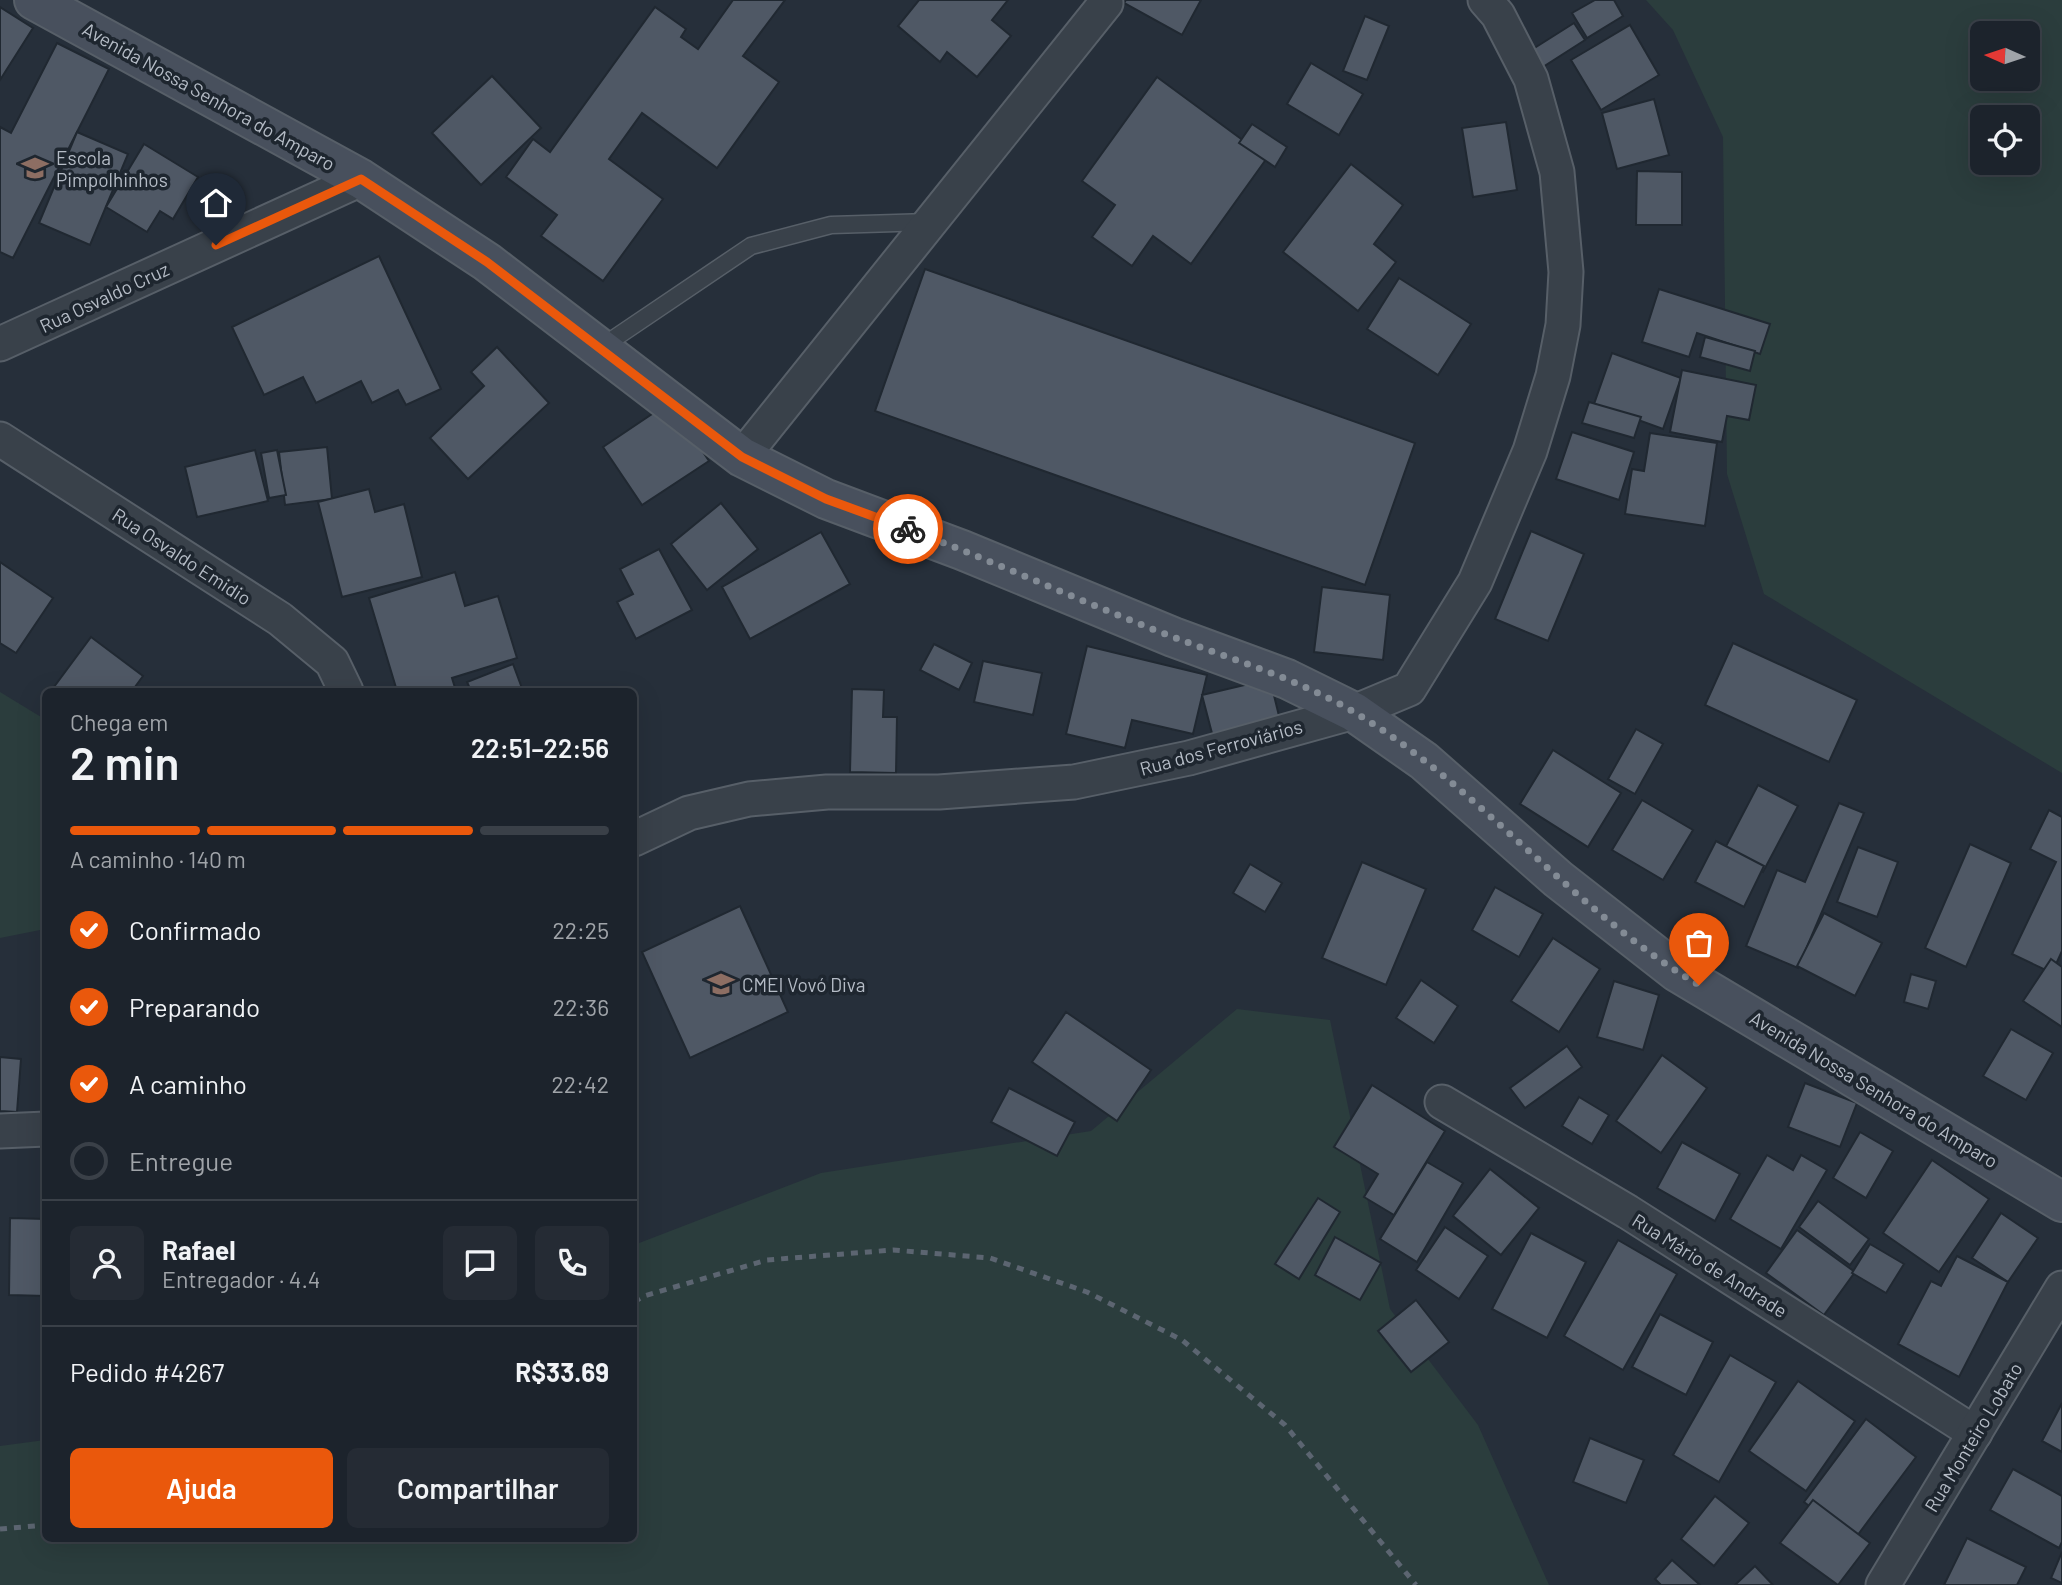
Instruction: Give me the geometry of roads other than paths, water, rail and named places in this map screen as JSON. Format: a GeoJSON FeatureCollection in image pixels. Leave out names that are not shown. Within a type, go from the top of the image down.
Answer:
{"type":"FeatureCollection","features":[{"type":"Feature","properties":{"kind":"street","name":"Avenida Nossa Senhora do Amparo"},"geometry":{"type":"LineString","coordinates":[[34,0],[361,179],[487,262],[742,457],[826,499],[962,550],[1172,637],[1287,679],[1354,712],[1424,761],[1559,880],[1677,972],[2062,1202]]}},
{"type":"Feature","properties":{"kind":"street","name":"Rua dos Ferroviários"},"geometry":{"type":"LineString","coordinates":[[637,838],[688,813],[749,799],[827,792],[939,792],[1074,782],[1189,758],[1354,712],[1409,689],[1475,582],[1530,451],[1553,376],[1561,338],[1566,272],[1557,172],[1531,79],[1497,15],[1485,0]]}},
{"type":"Feature","properties":{"kind":"street"},"geometry":{"type":"LineString","coordinates":[[742,457],[1106,3]]}},
{"type":"Feature","properties":{"kind":"street","name":"Rua Osvaldo Cruz"},"geometry":{"type":"LineString","coordinates":[[0,344],[361,179]]}},
{"type":"Feature","properties":{"kind":"street","name":"Rua Osvaldo Emidio"},"geometry":{"type":"LineString","coordinates":[[0,439],[280,619],[332,662],[345,688]]}},
{"type":"Feature","properties":{"kind":"street","name":"Rua Mário de Andrade"},"geometry":{"type":"LineString","coordinates":[[1442,1102],[1628,1212],[1975,1433]]}},
{"type":"Feature","properties":{"kind":"street"},"geometry":{"type":"LineString","coordinates":[[0,1131],[42,1129]]}},
{"type":"Feature","properties":{"kind":"street","name":"Rua Monteiro Lobato"},"geometry":{"type":"LineString","coordinates":[[1883,1585],[2062,1288]]}},
{"type":"Feature","properties":{"kind":"lane"},"geometry":{"type":"LineString","coordinates":[[599,349],[751,246],[831,225],[931,222]]}},
{"type":"Feature","properties":{"kind":"railway"},"geometry":{"type":"LineString","coordinates":[[637,1300],[767,1260],[893,1250],[990,1258],[1087,1292],[1182,1340],[1285,1425],[1416,1585]]}},
{"type":"Feature","properties":{"kind":"railway"},"geometry":{"type":"LineString","coordinates":[[0,1529],[42,1525]]}},
{"type":"Feature","properties":{"kind":"place","name":"Escola Pimpolhinhos"},"geometry":{"type":"Point","coordinates":[35,168]}},
{"type":"Feature","properties":{"kind":"place","name":"CMEI Vovó Diva"},"geometry":{"type":"Point","coordinates":[721,984]}}]}
